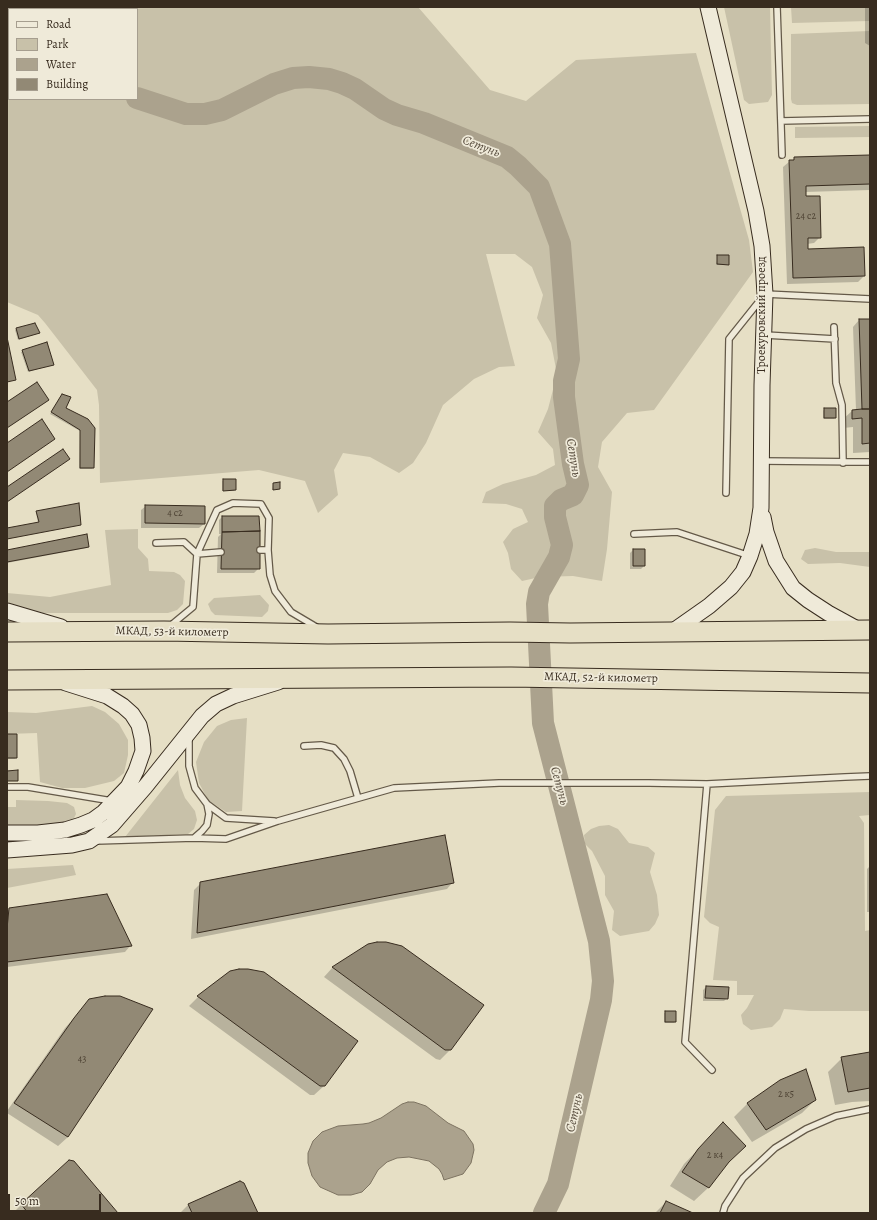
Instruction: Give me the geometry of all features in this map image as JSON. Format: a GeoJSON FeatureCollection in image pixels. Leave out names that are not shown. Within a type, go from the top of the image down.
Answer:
{"type":"FeatureCollection","features":[{"type":"Feature","properties":{"kind":"highway"},"geometry":{"type":"LineString","coordinates":[[332,634],[865,630]]}},
{"type":"Feature","properties":{"kind":"highway","name":"МКАД, 53-й километр"},"geometry":{"type":"LineString","coordinates":[[7,632],[164,631],[332,634]]}},
{"type":"Feature","properties":{"kind":"highway","name":"МКАД, 52-й километр"},"geometry":{"type":"LineString","coordinates":[[291,677],[511,676],[870,683]]}},
{"type":"Feature","properties":{"kind":"highway"},"geometry":{"type":"LineString","coordinates":[[7,680],[291,677]]}},
{"type":"Feature","properties":{"kind":"street","name":"Троекуровский проезд"},"geometry":{"type":"LineString","coordinates":[[708,7],[757,218],[762,246],[765,294],[762,385],[762,508],[766,532],[776,561],[793,588],[828,613],[865,630]]}},
{"type":"Feature","properties":{"kind":"street","name":"Троекуровский проезд"},"geometry":{"type":"LineString","coordinates":[[672,632],[709,606],[731,587],[743,572],[757,534],[762,508]]}},
{"type":"Feature","properties":{"kind":"street"},"geometry":{"type":"LineString","coordinates":[[7,610],[38,621],[74,631]]}},
{"type":"Feature","properties":{"kind":"street"},"geometry":{"type":"LineString","coordinates":[[7,850],[72,845],[89,841],[112,825],[145,787],[202,716],[216,704],[233,696],[291,677]]}},
{"type":"Feature","properties":{"kind":"street"},"geometry":{"type":"LineString","coordinates":[[7,833],[38,833],[65,830],[81,826],[92,820],[115,801],[128,787],[136,771],[140,758],[142,751],[142,738],[139,725],[132,714],[107,696],[54,679]]}},
{"type":"Feature","properties":{"kind":"lane"},"geometry":{"type":"LineString","coordinates":[[777,7],[782,154]]}},
{"type":"Feature","properties":{"kind":"lane"},"geometry":{"type":"LineString","coordinates":[[781,121],[870,119]]}},
{"type":"Feature","properties":{"kind":"lane"},"geometry":{"type":"LineString","coordinates":[[726,494],[729,339],[765,294],[870,299]]}},
{"type":"Feature","properties":{"kind":"lane"},"geometry":{"type":"LineString","coordinates":[[834,327],[836,383],[842,406],[843,463]]}},
{"type":"Feature","properties":{"kind":"lane"},"geometry":{"type":"LineString","coordinates":[[764,335],[835,339]]}},
{"type":"Feature","properties":{"kind":"lane"},"geometry":{"type":"LineString","coordinates":[[762,461],[843,463],[870,462]]}},
{"type":"Feature","properties":{"kind":"lane"},"geometry":{"type":"LineString","coordinates":[[164,631],[193,607],[197,554],[218,510],[233,503],[261,504],[269,518],[268,550],[270,575],[275,591],[291,612],[332,634]]}},
{"type":"Feature","properties":{"kind":"lane"},"geometry":{"type":"LineString","coordinates":[[634,534],[677,532],[750,556]]}},
{"type":"Feature","properties":{"kind":"lane"},"geometry":{"type":"LineString","coordinates":[[156,543],[184,542],[197,554],[221,552]]}},
{"type":"Feature","properties":{"kind":"lane"},"geometry":{"type":"LineString","coordinates":[[260,550],[268,550]]}},
{"type":"Feature","properties":{"kind":"lane"},"geometry":{"type":"LineString","coordinates":[[189,732],[189,766],[195,788],[207,804],[226,818],[278,821]]}},
{"type":"Feature","properties":{"kind":"lane"},"geometry":{"type":"LineString","coordinates":[[304,746],[321,745],[334,748],[344,759],[350,771],[358,798]]}},
{"type":"Feature","properties":{"kind":"lane"},"geometry":{"type":"LineString","coordinates":[[89,841],[226,838],[278,821],[394,788],[499,783],[706,784],[870,776]]}},
{"type":"Feature","properties":{"kind":"lane"},"geometry":{"type":"LineString","coordinates":[[706,784],[685,1042],[712,1070]]}},
{"type":"Feature","properties":{"kind":"lane"},"geometry":{"type":"LineString","coordinates":[[7,787],[28,787],[115,801]]}},
{"type":"Feature","properties":{"kind":"lane"},"geometry":{"type":"LineString","coordinates":[[194,838],[207,825],[209,814],[207,804]]}},
{"type":"Feature","properties":{"kind":"lane"},"geometry":{"type":"LineString","coordinates":[[723,1213],[725,1206],[743,1178],[775,1148],[806,1129],[836,1116],[870,1110]]}},
{"type":"Feature","properties":{"kind":"green space"},"geometry":{"type":"Polygon","coordinates":[[[7,7],[418,7],[490,90],[526,101],[576,60],[696,53],[749,240],[753,272],[654,410],[627,413],[602,442],[598,467],[612,492],[607,549],[602,581],[573,576],[540,577],[522,581],[511,569],[508,553],[503,542],[513,529],[528,522],[522,509],[506,504],[482,503],[486,492],[503,484],[536,475],[555,465],[553,449],[538,432],[548,409],[557,374],[551,343],[537,318],[543,295],[532,267],[515,254],[486,254],[515,366],[499,367],[474,379],[443,405],[426,443],[413,463],[399,473],[370,457],[343,453],[334,470],[338,495],[318,513],[305,481],[259,470],[100,483],[99,405],[97,390],[38,315],[7,302],[7,7]]]}},
{"type":"Feature","properties":{"kind":"green space"},"geometry":{"type":"Polygon","coordinates":[[[724,7],[770,7],[772,95],[768,102],[749,104],[744,100],[724,7]]]}},
{"type":"Feature","properties":{"kind":"green space"},"geometry":{"type":"Polygon","coordinates":[[[791,7],[870,7],[870,104],[797,105],[792,103],[791,34],[869,31],[869,21],[792,23],[791,7]]]}},
{"type":"Feature","properties":{"kind":"green space"},"geometry":{"type":"Polygon","coordinates":[[[870,126],[870,137],[795,138],[795,127],[870,126]]]}},
{"type":"Feature","properties":{"kind":"green space"},"geometry":{"type":"Polygon","coordinates":[[[138,529],[138,548],[148,559],[149,571],[174,572],[180,575],[185,581],[183,604],[177,610],[168,613],[40,613],[7,605],[7,593],[50,597],[111,585],[105,530],[138,529]]]}},
{"type":"Feature","properties":{"kind":"green space"},"geometry":{"type":"Polygon","coordinates":[[[815,548],[836,552],[870,552],[870,567],[840,563],[808,564],[801,559],[805,550],[815,548]]]}},
{"type":"Feature","properties":{"kind":"green space"},"geometry":{"type":"Polygon","coordinates":[[[260,595],[269,605],[268,611],[262,617],[215,615],[211,611],[208,604],[214,598],[260,595]]]}},
{"type":"Feature","properties":{"kind":"green space"},"geometry":{"type":"Polygon","coordinates":[[[92,706],[105,712],[119,724],[128,740],[128,755],[124,773],[114,781],[85,788],[62,788],[40,782],[37,733],[7,734],[7,712],[36,713],[92,706]]]}},
{"type":"Feature","properties":{"kind":"green space"},"geometry":{"type":"Polygon","coordinates":[[[247,718],[242,811],[226,812],[208,800],[199,783],[196,762],[204,742],[217,726],[231,720],[247,718]]]}},
{"type":"Feature","properties":{"kind":"green space"},"geometry":{"type":"Polygon","coordinates":[[[178,770],[180,785],[185,798],[195,811],[197,820],[194,829],[188,834],[125,837],[178,770]]]}},
{"type":"Feature","properties":{"kind":"green space"},"geometry":{"type":"Polygon","coordinates":[[[870,792],[870,815],[859,816],[864,823],[865,931],[870,930],[870,1011],[809,1011],[784,1009],[780,1019],[772,1027],[751,1030],[743,1024],[741,1015],[747,1008],[754,995],[737,995],[737,981],[713,980],[719,927],[710,923],[704,917],[715,810],[726,796],[870,792]]]}},
{"type":"Feature","properties":{"kind":"green space"},"geometry":{"type":"Polygon","coordinates":[[[16,800],[67,803],[74,807],[76,814],[72,822],[59,826],[7,828],[7,807],[16,807],[16,800]]]}},
{"type":"Feature","properties":{"kind":"green space"},"geometry":{"type":"Polygon","coordinates":[[[609,825],[618,829],[629,843],[648,847],[655,853],[650,872],[657,895],[659,915],[655,924],[649,931],[620,936],[612,930],[614,911],[605,895],[605,876],[592,851],[585,844],[584,835],[591,829],[609,825]]]}},
{"type":"Feature","properties":{"kind":"green space"},"geometry":{"type":"Polygon","coordinates":[[[73,865],[76,875],[7,888],[7,869],[73,865]]]}},
{"type":"Feature","properties":{"kind":"water"},"geometry":{"type":"Polygon","coordinates":[[[414,1102],[426,1106],[448,1123],[464,1131],[473,1144],[474,1150],[471,1163],[463,1174],[444,1180],[439,1169],[429,1161],[409,1157],[397,1158],[387,1162],[378,1170],[370,1184],[362,1192],[351,1195],[338,1195],[320,1187],[312,1176],[308,1163],[308,1153],[313,1141],[322,1132],[338,1126],[369,1123],[381,1118],[402,1104],[414,1102]]]}},
{"type":"Feature","properties":{"kind":"building"},"geometry":{"type":"Polygon","coordinates":[[[870,155],[870,184],[806,186],[806,196],[820,196],[821,238],[808,238],[808,249],[864,247],[865,276],[793,278],[789,160],[794,160],[794,157],[870,155]]]}},
{"type":"Feature","properties":{"kind":"building"},"geometry":{"type":"Polygon","coordinates":[[[717,255],[729,255],[729,265],[717,264],[717,255]]]}},
{"type":"Feature","properties":{"kind":"building"},"geometry":{"type":"Polygon","coordinates":[[[859,319],[870,319],[870,409],[862,409],[859,319]]]}},
{"type":"Feature","properties":{"kind":"building"},"geometry":{"type":"Polygon","coordinates":[[[35,323],[40,333],[19,339],[16,328],[35,323]]]}},
{"type":"Feature","properties":{"kind":"building"},"geometry":{"type":"Polygon","coordinates":[[[7,337],[16,380],[7,382],[7,337]]]}},
{"type":"Feature","properties":{"kind":"building"},"geometry":{"type":"Polygon","coordinates":[[[47,342],[54,365],[29,371],[22,350],[47,342]]]}},
{"type":"Feature","properties":{"kind":"building"},"geometry":{"type":"Polygon","coordinates":[[[37,382],[49,400],[7,428],[7,402],[37,382]]]}},
{"type":"Feature","properties":{"kind":"building"},"geometry":{"type":"Polygon","coordinates":[[[62,394],[71,397],[66,408],[88,419],[95,428],[94,468],[80,468],[80,430],[51,412],[62,394]]]}},
{"type":"Feature","properties":{"kind":"building"},"geometry":{"type":"Polygon","coordinates":[[[824,408],[836,408],[836,418],[824,418],[824,408]]]}},
{"type":"Feature","properties":{"kind":"building"},"geometry":{"type":"Polygon","coordinates":[[[870,409],[870,443],[862,444],[862,418],[852,419],[852,410],[870,409]]]}},
{"type":"Feature","properties":{"kind":"building"},"geometry":{"type":"Polygon","coordinates":[[[42,419],[55,439],[7,472],[7,443],[42,419]]]}},
{"type":"Feature","properties":{"kind":"building"},"geometry":{"type":"Polygon","coordinates":[[[63,449],[70,459],[7,502],[7,487],[63,449]]]}},
{"type":"Feature","properties":{"kind":"building"},"geometry":{"type":"Polygon","coordinates":[[[223,479],[236,479],[236,490],[223,491],[223,479]]]}},
{"type":"Feature","properties":{"kind":"building"},"geometry":{"type":"Polygon","coordinates":[[[280,482],[280,489],[273,490],[273,483],[280,482]]]}},
{"type":"Feature","properties":{"kind":"building"},"geometry":{"type":"Polygon","coordinates":[[[79,503],[81,525],[7,539],[7,528],[39,522],[36,511],[79,503]]]}},
{"type":"Feature","properties":{"kind":"building"},"geometry":{"type":"Polygon","coordinates":[[[145,505],[205,506],[205,524],[145,523],[145,505]]]}},
{"type":"Feature","properties":{"kind":"building"},"geometry":{"type":"Polygon","coordinates":[[[222,516],[259,516],[260,531],[222,532],[222,516]]]}},
{"type":"Feature","properties":{"kind":"building"},"geometry":{"type":"Polygon","coordinates":[[[260,531],[260,569],[221,569],[222,532],[260,531]]]}},
{"type":"Feature","properties":{"kind":"building"},"geometry":{"type":"Polygon","coordinates":[[[87,534],[89,547],[7,562],[7,550],[87,534]]]}},
{"type":"Feature","properties":{"kind":"building"},"geometry":{"type":"Polygon","coordinates":[[[633,549],[645,549],[645,566],[633,566],[633,549]]]}},
{"type":"Feature","properties":{"kind":"building"},"geometry":{"type":"Polygon","coordinates":[[[7,734],[17,734],[17,758],[7,758],[7,734]]]}},
{"type":"Feature","properties":{"kind":"building"},"geometry":{"type":"Polygon","coordinates":[[[18,770],[18,781],[7,781],[7,771],[18,770]]]}},
{"type":"Feature","properties":{"kind":"building"},"geometry":{"type":"Polygon","coordinates":[[[445,835],[454,883],[197,933],[200,882],[445,835]]]}},
{"type":"Feature","properties":{"kind":"building"},"geometry":{"type":"Polygon","coordinates":[[[107,894],[132,946],[7,962],[7,929],[9,908],[107,894]]]}},
{"type":"Feature","properties":{"kind":"building"},"geometry":{"type":"Polygon","coordinates":[[[386,942],[402,946],[484,1005],[451,1050],[445,1050],[332,967],[368,944],[386,942]]]}},
{"type":"Feature","properties":{"kind":"building"},"geometry":{"type":"Polygon","coordinates":[[[239,969],[264,972],[358,1041],[325,1086],[320,1086],[197,996],[230,971],[239,969]]]}},
{"type":"Feature","properties":{"kind":"building"},"geometry":{"type":"Polygon","coordinates":[[[706,986],[729,987],[728,999],[705,998],[706,986]]]}},
{"type":"Feature","properties":{"kind":"building"},"geometry":{"type":"Polygon","coordinates":[[[105,996],[120,996],[153,1009],[68,1137],[14,1103],[89,999],[105,996]]]}},
{"type":"Feature","properties":{"kind":"building"},"geometry":{"type":"Polygon","coordinates":[[[665,1011],[676,1011],[676,1022],[665,1022],[665,1011]]]}},
{"type":"Feature","properties":{"kind":"building"},"geometry":{"type":"Polygon","coordinates":[[[870,1052],[870,1088],[848,1092],[841,1057],[870,1052]]]}},
{"type":"Feature","properties":{"kind":"building"},"geometry":{"type":"Polygon","coordinates":[[[806,1069],[816,1100],[766,1130],[747,1103],[780,1080],[806,1069]]]}},
{"type":"Feature","properties":{"kind":"building"},"geometry":{"type":"Polygon","coordinates":[[[723,1122],[746,1146],[729,1162],[709,1188],[682,1172],[698,1149],[723,1122]]]}},
{"type":"Feature","properties":{"kind":"building"},"geometry":{"type":"Polygon","coordinates":[[[69,1160],[74,1161],[118,1213],[28,1213],[21,1204],[69,1160]]]}},
{"type":"Feature","properties":{"kind":"building"},"geometry":{"type":"Polygon","coordinates":[[[240,1181],[244,1183],[258,1213],[192,1213],[188,1204],[240,1181]]]}},
{"type":"Feature","properties":{"kind":"building"},"geometry":{"type":"Polygon","coordinates":[[[666,1201],[693,1213],[660,1213],[666,1201]]]}},
{"type":"Feature","properties":{"kind":"waterway","name":"Сетунь"},"geometry":{"type":"LineString","coordinates":[[138,98],[186,114],[205,114],[222,110],[274,84],[293,78],[309,77],[329,79],[342,83],[355,89],[384,109],[397,115],[424,123],[507,157],[539,187],[560,244],[569,359],[564,381],[564,397],[573,464],[578,485],[573,495],[561,500],[555,506],[555,517],[562,545],[559,557],[539,592],[537,604],[543,723],[599,941],[603,981],[601,1000],[558,1184],[544,1213]]}}]}
